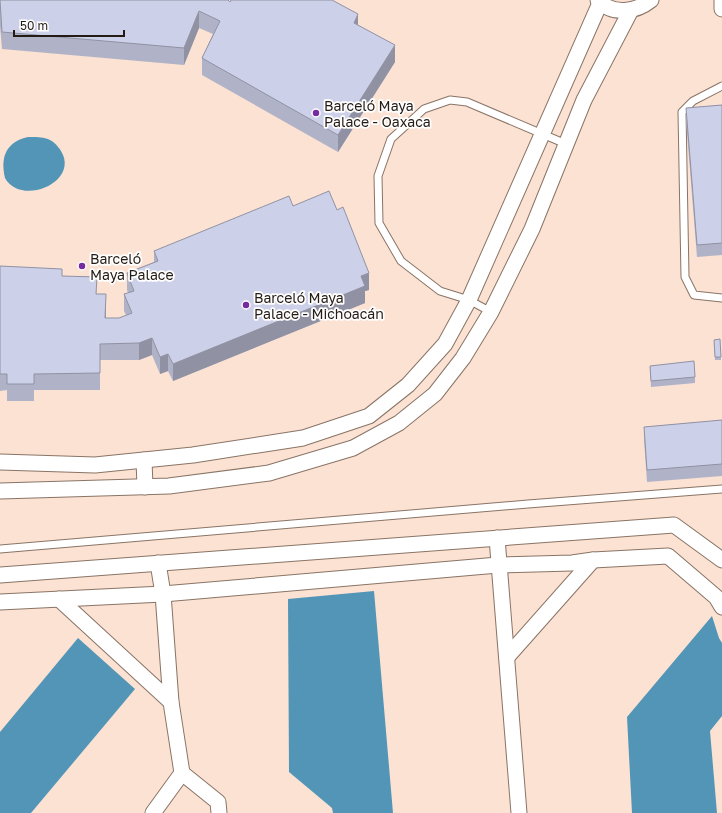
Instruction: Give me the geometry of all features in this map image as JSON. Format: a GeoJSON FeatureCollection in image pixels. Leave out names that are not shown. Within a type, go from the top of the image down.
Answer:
{"type":"FeatureCollection","features":[{"type":"Feature","properties":{"kind":"street"},"geometry":{"type":"LineString","coordinates":[[0,462],[95,465],[193,455],[303,438],[369,416],[408,385],[445,344],[469,300],[599,1],[610,8],[620,11],[631,10],[643,6],[651,0]]}},
{"type":"Feature","properties":{"kind":"street"},"geometry":{"type":"LineString","coordinates":[[722,0],[722,9]]}},
{"type":"Feature","properties":{"kind":"street"},"geometry":{"type":"LineString","coordinates":[[0,491],[169,486],[269,474],[353,448],[399,423],[435,394],[463,358],[491,312],[532,229],[584,100],[631,10]]}},
{"type":"Feature","properties":{"kind":"street"},"geometry":{"type":"LineString","coordinates":[[144,460],[145,487]]}},
{"type":"Feature","properties":{"kind":"street"},"geometry":{"type":"LineString","coordinates":[[0,575],[674,525],[722,560]]}},
{"type":"Feature","properties":{"kind":"street"},"geometry":{"type":"LineString","coordinates":[[497,538],[519,813]]}},
{"type":"Feature","properties":{"kind":"street"},"geometry":{"type":"LineString","coordinates":[[0,602],[162,594],[498,565],[572,563],[593,560],[668,556],[721,603]]}},
{"type":"Feature","properties":{"kind":"street"},"geometry":{"type":"LineString","coordinates":[[507,657],[593,560]]}},
{"type":"Feature","properties":{"kind":"street"},"geometry":{"type":"LineString","coordinates":[[158,563],[171,702],[182,773],[218,802],[219,813]]}},
{"type":"Feature","properties":{"kind":"street"},"geometry":{"type":"LineString","coordinates":[[59,599],[171,702]]}},
{"type":"Feature","properties":{"kind":"street"},"geometry":{"type":"LineString","coordinates":[[153,813],[182,773]]}},
{"type":"Feature","properties":{"kind":"lane"},"geometry":{"type":"LineString","coordinates":[[722,86],[693,101],[682,112],[685,278],[694,295],[722,298]]}},
{"type":"Feature","properties":{"kind":"lane"},"geometry":{"type":"LineString","coordinates":[[491,312],[469,300],[440,291],[401,261],[379,223],[378,176],[391,139],[424,109],[450,100],[467,102],[566,144]]}},
{"type":"Feature","properties":{"kind":"lane"},"geometry":{"type":"LineString","coordinates":[[0,550],[528,504],[722,489]]}},
{"type":"Feature","properties":{"kind":"water"},"geometry":{"type":"Polygon","coordinates":[[[39,137],[51,140],[58,146],[65,162],[63,172],[56,181],[46,187],[35,190],[23,190],[13,186],[5,178],[3,163],[6,152],[10,147],[20,139],[39,137]]]}},
{"type":"Feature","properties":{"kind":"water"},"geometry":{"type":"Polygon","coordinates":[[[374,591],[393,813],[333,813],[332,808],[289,772],[288,599],[374,591]]]}},
{"type":"Feature","properties":{"kind":"water"},"geometry":{"type":"Polygon","coordinates":[[[712,616],[722,643],[722,716],[710,731],[717,813],[632,813],[627,717],[712,616]]]}},
{"type":"Feature","properties":{"kind":"water"},"geometry":{"type":"Polygon","coordinates":[[[78,638],[135,689],[31,813],[0,813],[0,732],[78,638]]]}},
{"type":"Feature","properties":{"kind":"building","name":"Barceló Maya Palace - Oaxaca"},"geometry":{"type":"Polygon","coordinates":[[[0,0],[228,0],[230,2],[231,0],[332,0],[358,14],[354,23],[395,45],[338,135],[202,58],[220,21],[199,11],[184,48],[2,32],[0,0]]]}},
{"type":"Feature","properties":{"kind":"building"},"geometry":{"type":"Polygon","coordinates":[[[722,105],[722,243],[697,245],[686,108],[722,105]]]}},
{"type":"Feature","properties":{"kind":"building","name":"Barceló Maya Palace - Michoacán"},"geometry":{"type":"Polygon","coordinates":[[[329,191],[337,210],[343,207],[369,273],[361,276],[365,286],[173,364],[168,354],[160,357],[152,338],[139,343],[100,344],[100,373],[34,374],[34,384],[7,384],[7,374],[0,374],[0,266],[62,269],[62,276],[97,277],[96,294],[106,294],[105,318],[119,318],[132,313],[124,294],[134,291],[127,273],[158,261],[154,251],[289,196],[293,206],[329,191]]]}},
{"type":"Feature","properties":{"kind":"building"},"geometry":{"type":"Polygon","coordinates":[[[720,339],[721,357],[715,357],[714,340],[720,339]]]}},
{"type":"Feature","properties":{"kind":"building"},"geometry":{"type":"Polygon","coordinates":[[[694,361],[695,377],[651,381],[650,366],[694,361]]]}},
{"type":"Feature","properties":{"kind":"building"},"geometry":{"type":"Polygon","coordinates":[[[722,420],[722,464],[647,470],[644,427],[722,420]]]}},
{"type":"Feature","properties":{"kind":"place","name":"Barceló Maya Palace - Oaxaca"},"geometry":{"type":"Point","coordinates":[316,113]}},
{"type":"Feature","properties":{"kind":"place","name":"Barceló Maya Palace"},"geometry":{"type":"Point","coordinates":[82,266]}},
{"type":"Feature","properties":{"kind":"place","name":"Barceló Maya Palace - Michoacán"},"geometry":{"type":"Point","coordinates":[246,305]}}]}
